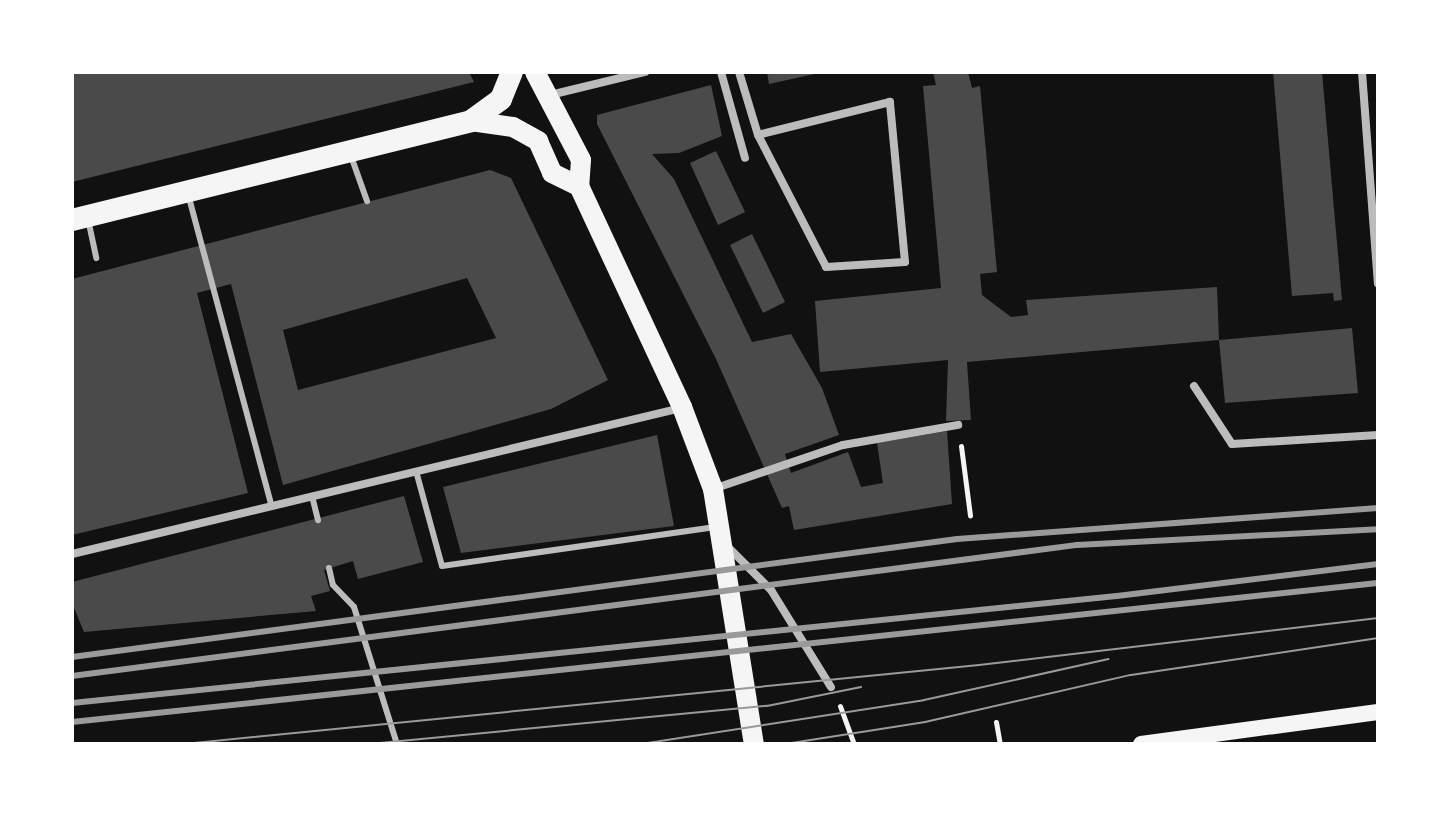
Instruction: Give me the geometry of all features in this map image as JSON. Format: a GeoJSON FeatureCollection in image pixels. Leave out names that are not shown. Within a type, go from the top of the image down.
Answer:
{"type":"FeatureCollection","features":[{"type":"Feature","properties":{"kind":"highway"},"geometry":{"type":"LineString","coordinates":[[80,218],[471,121],[501,99],[512,72]]}},
{"type":"Feature","properties":{"kind":"main road"},"geometry":{"type":"LineString","coordinates":[[535,72],[550,95],[581,160],[579,186],[682,407],[713,489],[723,535],[754,744]]}},
{"type":"Feature","properties":{"kind":"main road"},"geometry":{"type":"LineString","coordinates":[[471,121],[513,127],[538,141],[552,173],[579,186]]}},
{"type":"Feature","properties":{"kind":"main road"},"geometry":{"type":"LineString","coordinates":[[1141,744],[1211,739],[1378,712]]}},
{"type":"Feature","properties":{"kind":"street"},"geometry":{"type":"LineString","coordinates":[[550,95],[645,72]]}},
{"type":"Feature","properties":{"kind":"street"},"geometry":{"type":"LineString","coordinates":[[721,72],[745,158]]}},
{"type":"Feature","properties":{"kind":"street"},"geometry":{"type":"LineString","coordinates":[[739,72],[758,135],[826,267],[905,262],[890,102],[758,135]]}},
{"type":"Feature","properties":{"kind":"street"},"geometry":{"type":"LineString","coordinates":[[1362,72],[1376,214],[1378,283]]}},
{"type":"Feature","properties":{"kind":"street"},"geometry":{"type":"LineString","coordinates":[[1194,386],[1232,444],[1378,435]]}},
{"type":"Feature","properties":{"kind":"street"},"geometry":{"type":"LineString","coordinates":[[72,554],[682,407]]}},
{"type":"Feature","properties":{"kind":"street"},"geometry":{"type":"LineString","coordinates":[[713,489],[843,445],[958,425]]}},
{"type":"Feature","properties":{"kind":"street"},"geometry":{"type":"LineString","coordinates":[[723,535],[771,590],[831,687]]}},
{"type":"Feature","properties":{"kind":"lane"},"geometry":{"type":"LineString","coordinates":[[349,149],[367,201]]}},
{"type":"Feature","properties":{"kind":"lane"},"geometry":{"type":"LineString","coordinates":[[187,190],[272,507]]}},
{"type":"Feature","properties":{"kind":"lane"},"geometry":{"type":"LineString","coordinates":[[80,218],[96,258]]}},
{"type":"Feature","properties":{"kind":"lane"},"geometry":{"type":"LineString","coordinates":[[416,471],[442,566],[723,535]]}},
{"type":"Feature","properties":{"kind":"lane"},"geometry":{"type":"LineString","coordinates":[[312,496],[318,520]]}},
{"type":"Feature","properties":{"kind":"lane"},"geometry":{"type":"LineString","coordinates":[[329,568],[333,585],[354,607],[397,744]]}},
{"type":"Feature","properties":{"kind":"path"},"geometry":{"type":"LineString","coordinates":[[958,425],[970,515]]}},
{"type":"Feature","properties":{"kind":"path"},"geometry":{"type":"LineString","coordinates":[[831,687],[853,742]]}},
{"type":"Feature","properties":{"kind":"path"},"geometry":{"type":"LineString","coordinates":[[996,722],[1000,744]]}},
{"type":"Feature","properties":{"kind":"building"},"geometry":{"type":"Polygon","coordinates":[[[72,72],[469,72],[474,82],[72,182],[72,72]]]}},
{"type":"Feature","properties":{"kind":"building"},"geometry":{"type":"Polygon","coordinates":[[[767,72],[819,72],[819,73],[769,84],[767,72]]]}},
{"type":"Feature","properties":{"kind":"building"},"geometry":{"type":"Polygon","coordinates":[[[933,72],[968,72],[972,88],[980,86],[997,272],[980,274],[982,295],[1011,317],[1028,315],[1026,300],[1217,287],[1219,340],[967,362],[971,420],[946,421],[948,360],[820,372],[815,301],[941,288],[923,86],[936,85],[933,72]]]}},
{"type":"Feature","properties":{"kind":"building"},"geometry":{"type":"Polygon","coordinates":[[[1273,72],[1322,72],[1342,300],[1334,301],[1333,293],[1292,296],[1273,72]]]}},
{"type":"Feature","properties":{"kind":"building"},"geometry":{"type":"Polygon","coordinates":[[[711,85],[722,136],[679,153],[652,154],[674,179],[752,342],[791,334],[822,388],[839,435],[785,454],[791,473],[848,452],[861,487],[883,483],[877,443],[947,431],[952,504],[794,530],[789,506],[782,508],[716,359],[597,124],[597,115],[711,85]]]}},
{"type":"Feature","properties":{"kind":"building"},"geometry":{"type":"Polygon","coordinates":[[[716,151],[745,212],[718,225],[690,163],[716,151]]]}},
{"type":"Feature","properties":{"kind":"building"},"geometry":{"type":"Polygon","coordinates":[[[490,170],[511,178],[608,380],[551,409],[283,485],[231,284],[197,293],[248,493],[72,535],[72,279],[490,170]],[[467,278],[283,330],[298,390],[496,338],[467,278]]]}},
{"type":"Feature","properties":{"kind":"building"},"geometry":{"type":"Polygon","coordinates":[[[752,234],[785,302],[763,313],[730,245],[752,234]]]}},
{"type":"Feature","properties":{"kind":"building"},"geometry":{"type":"Polygon","coordinates":[[[1352,328],[1358,393],[1225,403],[1219,340],[1352,328]]]}},
{"type":"Feature","properties":{"kind":"building"},"geometry":{"type":"Polygon","coordinates":[[[657,435],[674,526],[461,553],[443,487],[657,435]]]}},
{"type":"Feature","properties":{"kind":"building"},"geometry":{"type":"Polygon","coordinates":[[[404,496],[423,562],[358,579],[353,561],[324,570],[330,591],[311,596],[316,611],[84,632],[72,603],[72,582],[404,496]]]}},
{"type":"Feature","properties":{"kind":"tram line"},"geometry":{"type":"LineString","coordinates":[[184,744],[979,665],[1378,618]]}},
{"type":"Feature","properties":{"kind":"tram line"},"geometry":{"type":"LineString","coordinates":[[785,744],[925,722],[1131,675],[1378,638]]}},
{"type":"Feature","properties":{"kind":"tram line"},"geometry":{"type":"LineString","coordinates":[[641,744],[924,700],[1109,659]]}},
{"type":"Feature","properties":{"kind":"tram line"},"geometry":{"type":"LineString","coordinates":[[369,744],[767,706],[861,687]]}},
{"type":"Feature","properties":{"kind":"railway"},"geometry":{"type":"LineString","coordinates":[[72,657],[957,539],[1378,508]]}},
{"type":"Feature","properties":{"kind":"railway"},"geometry":{"type":"LineString","coordinates":[[72,676],[1077,545],[1378,529]]}},
{"type":"Feature","properties":{"kind":"railway"},"geometry":{"type":"LineString","coordinates":[[72,703],[1117,596],[1378,564]]}},
{"type":"Feature","properties":{"kind":"railway"},"geometry":{"type":"LineString","coordinates":[[72,722],[1378,583]]}}]}
